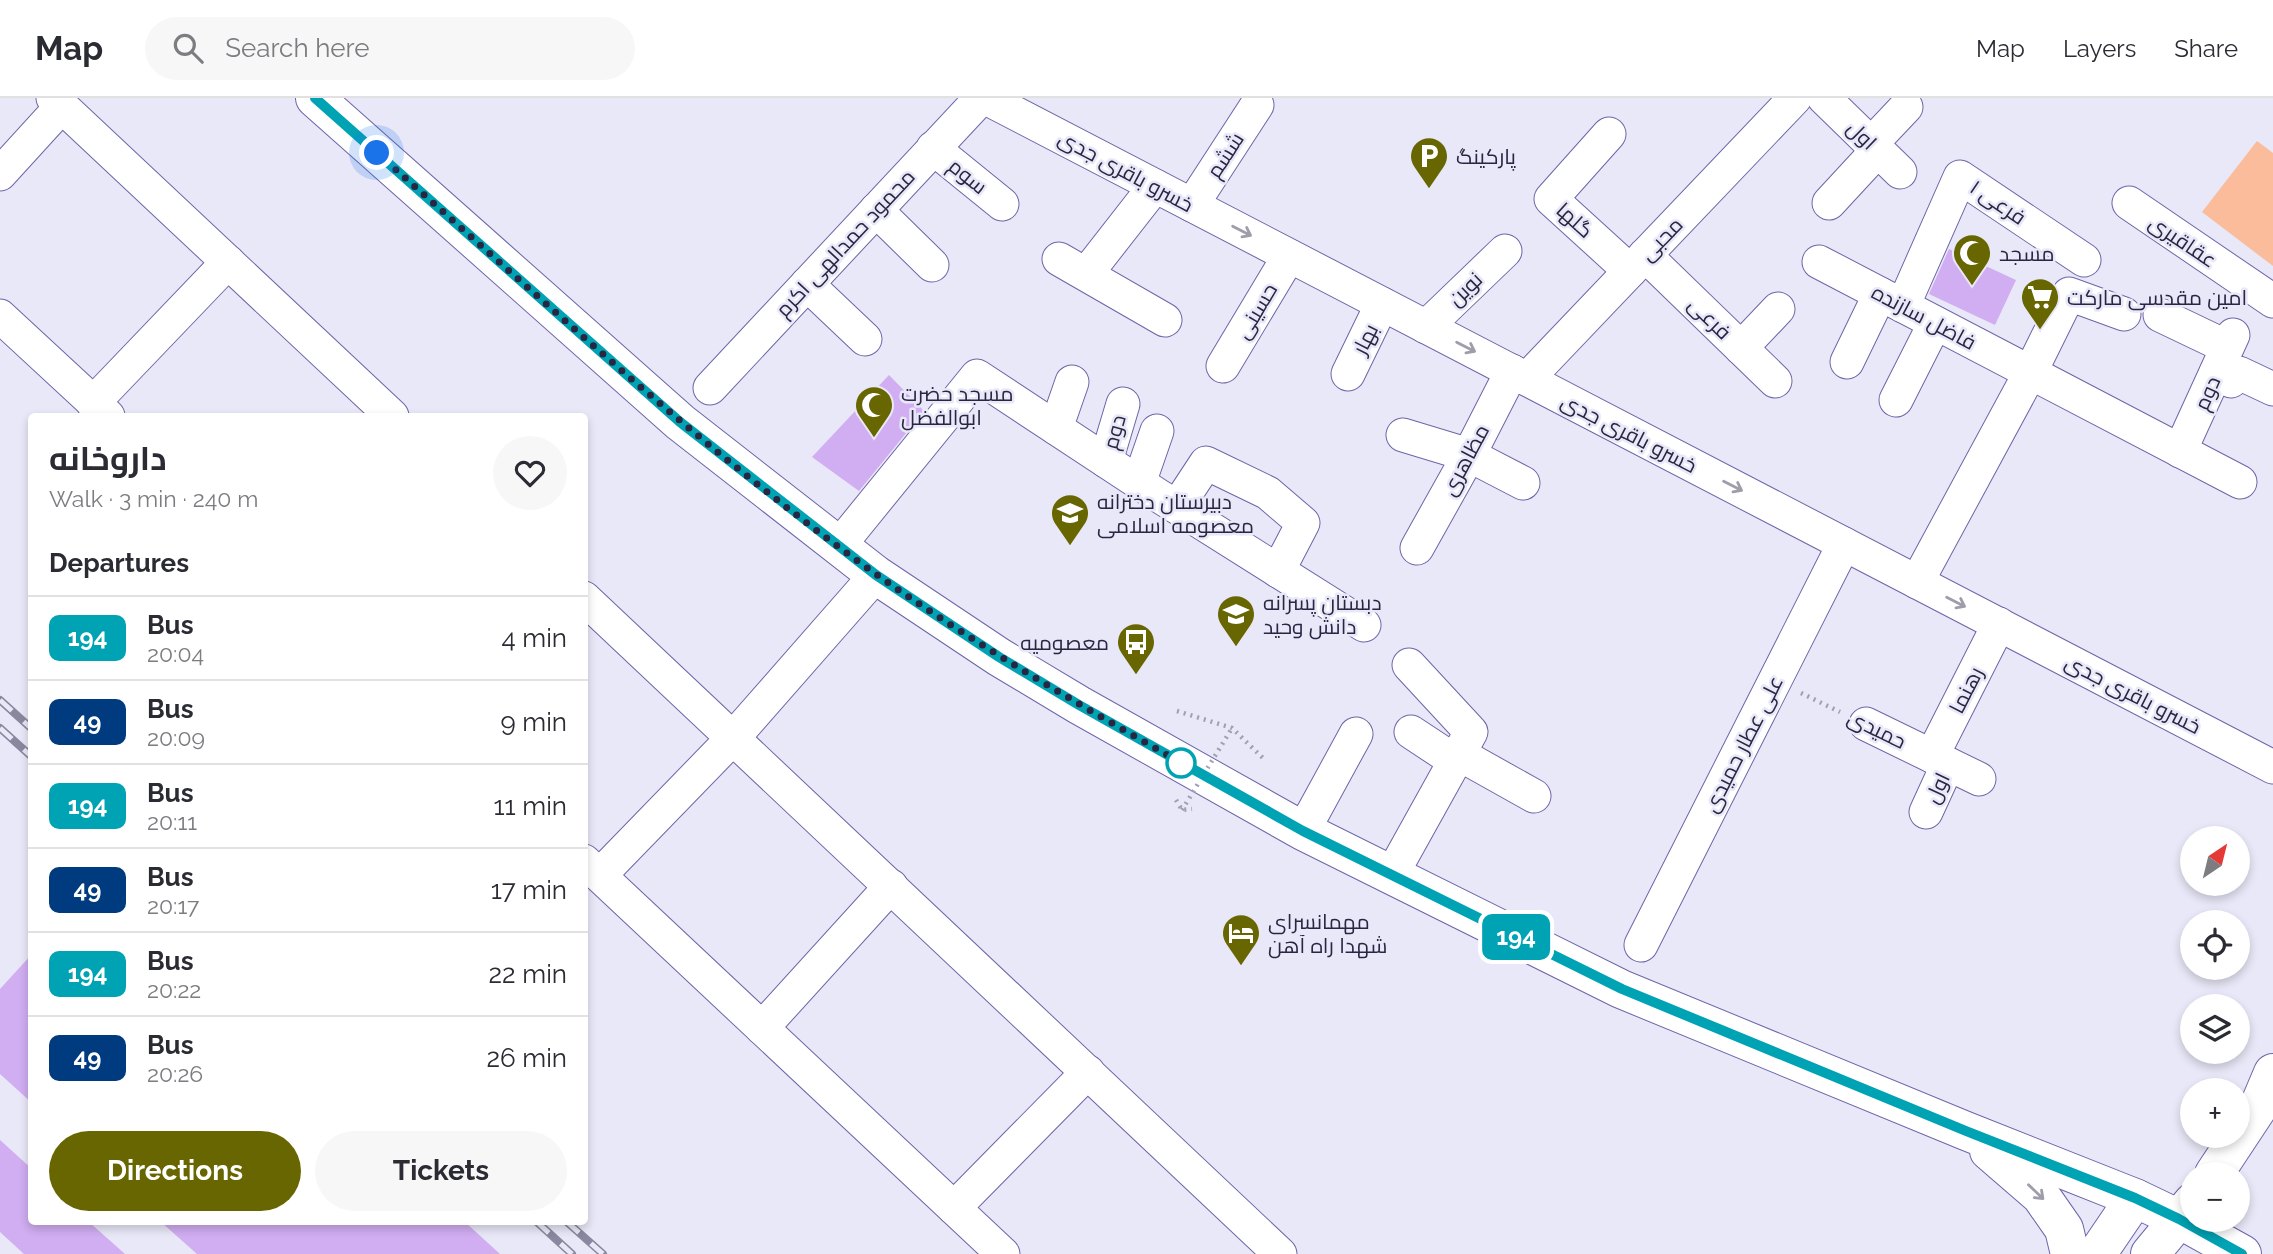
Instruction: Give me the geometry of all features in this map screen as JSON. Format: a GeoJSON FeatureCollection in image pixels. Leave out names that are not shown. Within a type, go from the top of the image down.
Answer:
{"type":"FeatureCollection","features":[{"type":"Feature","properties":{"kind":"main road"},"geometry":{"type":"LineString","coordinates":[[315,98],[680,422],[876,575],[999,657],[1079,705],[1303,831],[1622,989],[2135,1198],[2180,1209]]}},
{"type":"Feature","properties":{"kind":"main road"},"geometry":{"type":"LineString","coordinates":[[2222,1162],[2259,1106],[2273,1073]]}},
{"type":"Feature","properties":{"kind":"main road"},"geometry":{"type":"LineString","coordinates":[[1966,1131],[2041,1196],[2064,1229],[2070,1254]]}},
{"type":"Feature","properties":{"kind":"main road"},"geometry":{"type":"LineString","coordinates":[[2100,1254],[2135,1198]]}},
{"type":"Feature","properties":{"kind":"main road"},"geometry":{"type":"LineString","coordinates":[[2150,1254],[2180,1217]]}},
{"type":"Feature","properties":{"kind":"main road"},"geometry":{"type":"LineString","coordinates":[[2214,1232],[2242,1254]]}},
{"type":"Feature","properties":{"kind":"main road"},"geometry":{"type":"LineString","coordinates":[[2100,1254],[2117,1250],[2125,1254]]}},
{"type":"Feature","properties":{"kind":"street","name":"محمود حمدالهی اکرم"},"geometry":{"type":"LineString","coordinates":[[710,388],[933,148],[983,98]]}},
{"type":"Feature","properties":{"kind":"street","name":"خسرو باقری جدی"},"geometry":{"type":"LineString","coordinates":[[983,98],[2273,767]]}},
{"type":"Feature","properties":{"kind":"street","name":"محبی"},"geometry":{"type":"LineString","coordinates":[[1519,375],[1638,263],[1795,98]]}},
{"type":"Feature","properties":{"kind":"street"},"geometry":{"type":"LineString","coordinates":[[0,174],[58,102],[388,413]]}},
{"type":"Feature","properties":{"kind":"street","name":"اول"},"geometry":{"type":"LineString","coordinates":[[1843,104],[1883,155]]}},
{"type":"Feature","properties":{"kind":"street","name":"ششم"},"geometry":{"type":"LineString","coordinates":[[1192,205],[1257,105]]}},
{"type":"Feature","properties":{"kind":"street"},"geometry":{"type":"LineString","coordinates":[[1829,203],[1883,155],[1906,107]]}},
{"type":"Feature","properties":{"kind":"street","name":"گلها"},"geometry":{"type":"LineString","coordinates":[[1609,134],[1551,198],[1638,263]]}},
{"type":"Feature","properties":{"kind":"street","name":"سوم"},"geometry":{"type":"LineString","coordinates":[[933,148],[1002,204]]}},
{"type":"Feature","properties":{"kind":"street","name":"فرعی ۱"},"geometry":{"type":"LineString","coordinates":[[1892,300],[1960,177],[2084,260]]}},
{"type":"Feature","properties":{"kind":"street"},"geometry":{"type":"LineString","coordinates":[[1155,186],[1073,266],[1165,320]]}},
{"type":"Feature","properties":{"kind":"street","name":"عقاقیری"},"geometry":{"type":"LineString","coordinates":[[2129,203],[2273,301]]}},
{"type":"Feature","properties":{"kind":"street"},"geometry":{"type":"LineString","coordinates":[[876,210],[932,265]]}},
{"type":"Feature","properties":{"kind":"street","name":"نوین"},"geometry":{"type":"LineString","coordinates":[[1426,327],[1504,251]]}},
{"type":"Feature","properties":{"kind":"street","name":"حسینی"},"geometry":{"type":"LineString","coordinates":[[1223,366],[1289,256]]}},
{"type":"Feature","properties":{"kind":"street"},"geometry":{"type":"LineString","coordinates":[[0,316],[100,410],[228,262]]}},
{"type":"Feature","properties":{"kind":"street","name":"فاضل سازنده"},"geometry":{"type":"LineString","coordinates":[[1819,262],[2240,482]]}},
{"type":"Feature","properties":{"kind":"street","name":"فرعی"},"geometry":{"type":"LineString","coordinates":[[1638,263],[1741,348],[1775,381]]}},
{"type":"Feature","properties":{"kind":"street"},"geometry":{"type":"LineString","coordinates":[[807,284],[865,339]]}},
{"type":"Feature","properties":{"kind":"street"},"geometry":{"type":"LineString","coordinates":[[1917,582],[2030,373],[2069,294],[2124,314]]}},
{"type":"Feature","properties":{"kind":"street"},"geometry":{"type":"LineString","coordinates":[[1847,362],[1892,300]]}},
{"type":"Feature","properties":{"kind":"street","name":"بهار"},"geometry":{"type":"LineString","coordinates":[[1348,374],[1382,304]]}},
{"type":"Feature","properties":{"kind":"street"},"geometry":{"type":"LineString","coordinates":[[1741,348],[1779,309]]}},
{"type":"Feature","properties":{"kind":"street"},"geometry":{"type":"LineString","coordinates":[[2160,315],[2225,352],[2231,381],[2239,373],[2273,389]]}},
{"type":"Feature","properties":{"kind":"street"},"geometry":{"type":"LineString","coordinates":[[1896,400],[1935,323]]}},
{"type":"Feature","properties":{"kind":"street","name":"دوم"},"geometry":{"type":"LineString","coordinates":[[2180,451],[2225,352]]}},
{"type":"Feature","properties":{"kind":"street","name":"مظاهری"},"geometry":{"type":"LineString","coordinates":[[1417,548],[1469,455],[1519,375]]}},
{"type":"Feature","properties":{"kind":"street"},"geometry":{"type":"LineString","coordinates":[[838,547],[977,376],[1139,483],[1364,625]]}},
{"type":"Feature","properties":{"kind":"street"},"geometry":{"type":"LineString","coordinates":[[1056,428],[1072,382]]}},
{"type":"Feature","properties":{"kind":"street","name":"دوم"},"geometry":{"type":"LineString","coordinates":[[1106,461],[1123,404]]}},
{"type":"Feature","properties":{"kind":"street"},"geometry":{"type":"LineString","coordinates":[[1139,483],[1157,431]]}},
{"type":"Feature","properties":{"kind":"street"},"geometry":{"type":"LineString","coordinates":[[1403,435],[1469,455],[1523,483]]}},
{"type":"Feature","properties":{"kind":"street"},"geometry":{"type":"LineString","coordinates":[[1177,507],[1206,463],[1268,493],[1303,523],[1278,571]]}},
{"type":"Feature","properties":{"kind":"street","name":"علی عطار حمیدی"},"geometry":{"type":"LineString","coordinates":[[1641,945],[1686,825],[1775,680],[1844,544]]}},
{"type":"Feature","properties":{"kind":"street"},"geometry":{"type":"LineString","coordinates":[[876,575],[733,738],[592,868],[1003,1254]]}},
{"type":"Feature","properties":{"kind":"street"},"geometry":{"type":"LineString","coordinates":[[588,602],[1088,1072],[1269,1250]]}},
{"type":"Feature","properties":{"kind":"street","name":"رهنما"},"geometry":{"type":"LineString","coordinates":[[1940,760],[1999,624]]}},
{"type":"Feature","properties":{"kind":"street"},"geometry":{"type":"LineString","coordinates":[[1409,665],[1462,749]]}},
{"type":"Feature","properties":{"kind":"street","name":"حمیدی"},"geometry":{"type":"LineString","coordinates":[[1866,724],[1979,779]]}},
{"type":"Feature","properties":{"kind":"street"},"geometry":{"type":"LineString","coordinates":[[1411,732],[1462,749],[1534,796]]}},
{"type":"Feature","properties":{"kind":"street"},"geometry":{"type":"LineString","coordinates":[[1303,831],[1356,734]]}},
{"type":"Feature","properties":{"kind":"street"},"geometry":{"type":"LineString","coordinates":[[1391,876],[1462,749]]}},
{"type":"Feature","properties":{"kind":"street","name":"اول"},"geometry":{"type":"LineString","coordinates":[[1926,812],[1940,760]]}},
{"type":"Feature","properties":{"kind":"street"},"geometry":{"type":"LineString","coordinates":[[762,1028],[891,886]]}},
{"type":"Feature","properties":{"kind":"street"},"geometry":{"type":"LineString","coordinates":[[954,1208],[1088,1072]]}},
{"type":"Feature","properties":{"kind":"path","name":"حمیدی"},"geometry":{"type":"LineString","coordinates":[[1775,680],[1866,724]]}},
{"type":"Feature","properties":{"kind":"path"},"geometry":{"type":"LineString","coordinates":[[1177,711],[1232,728],[1265,760]]}},
{"type":"Feature","properties":{"kind":"path"},"geometry":{"type":"LineString","coordinates":[[1181,810],[1232,728]]}},
{"type":"Feature","properties":{"kind":"shaded area"},"geometry":{"type":"Polygon","coordinates":[[[2257,141],[2273,153],[2273,266],[2202,212],[2257,141]]]}},
{"type":"Feature","properties":{"kind":"building","name":"مسجد"},"geometry":{"type":"Polygon","coordinates":[[[1949,249],[2016,280],[1995,325],[1929,294],[1949,249]]]}},
{"type":"Feature","properties":{"kind":"building","name":"مسجد حضرت ابوالفضل"},"geometry":{"type":"Polygon","coordinates":[[[889,375],[924,411],[859,491],[812,457],[889,375]]]}},
{"type":"Feature","properties":{"kind":"building"},"geometry":{"type":"Polygon","coordinates":[[[28,958],[28,1099],[0,1074],[0,989],[28,958]]]}},
{"type":"Feature","properties":{"kind":"building"},"geometry":{"type":"Polygon","coordinates":[[[0,1140],[28,1165],[28,1225],[92,1225],[125,1254],[24,1254],[0,1232],[0,1140]]]}},
{"type":"Feature","properties":{"kind":"building"},"geometry":{"type":"Polygon","coordinates":[[[164,1225],[468,1225],[500,1254],[197,1254],[164,1225]]]}},
{"type":"Feature","properties":{"kind":"railway"},"geometry":{"type":"LineString","coordinates":[[0,700],[28,725]]}},
{"type":"Feature","properties":{"kind":"railway"},"geometry":{"type":"LineString","coordinates":[[0,728],[28,753]]}},
{"type":"Feature","properties":{"kind":"railway"},"geometry":{"type":"LineString","coordinates":[[540,1225],[572,1254]]}},
{"type":"Feature","properties":{"kind":"railway"},"geometry":{"type":"LineString","coordinates":[[570,1225],[603,1254]]}},
{"type":"Feature","properties":{"kind":"bus line","name":"194"},"geometry":{"type":"LineString","coordinates":[[315,98],[680,422],[876,575],[999,657],[1079,705],[1303,831],[1622,989],[2135,1198],[2242,1254]]}},
{"type":"Feature","properties":{"kind":"place","name":"پارکینگ"},"geometry":{"type":"Point","coordinates":[1429,190]}},
{"type":"Feature","properties":{"kind":"place","name":"مسجد"},"geometry":{"type":"Point","coordinates":[1972,287]}},
{"type":"Feature","properties":{"kind":"place","name":"امین مقدسی مارکت"},"geometry":{"type":"Point","coordinates":[2040,331]}},
{"type":"Feature","properties":{"kind":"place","name":"مسجد حضرت ابوالفضل"},"geometry":{"type":"Point","coordinates":[874,439]}},
{"type":"Feature","properties":{"kind":"place","name":"دبیرستان دخترانه معصومه اسلامی"},"geometry":{"type":"Point","coordinates":[1070,547]}},
{"type":"Feature","properties":{"kind":"place","name":"دبستان پسرانه دانش وحید"},"geometry":{"type":"Point","coordinates":[1236,648]}},
{"type":"Feature","properties":{"kind":"place","name":"معصومیه"},"geometry":{"type":"Point","coordinates":[1136,676]}},
{"type":"Feature","properties":{"kind":"place","name":"مهمانسرای شهدا راه آهن"},"geometry":{"type":"Point","coordinates":[1241,967]}},
{"type":"Feature","properties":{"kind":"route"},"geometry":{"type":"LineString","coordinates":[[377,153],[680,422],[838,547],[999,657],[1185,765],[1181,763]]}}]}
